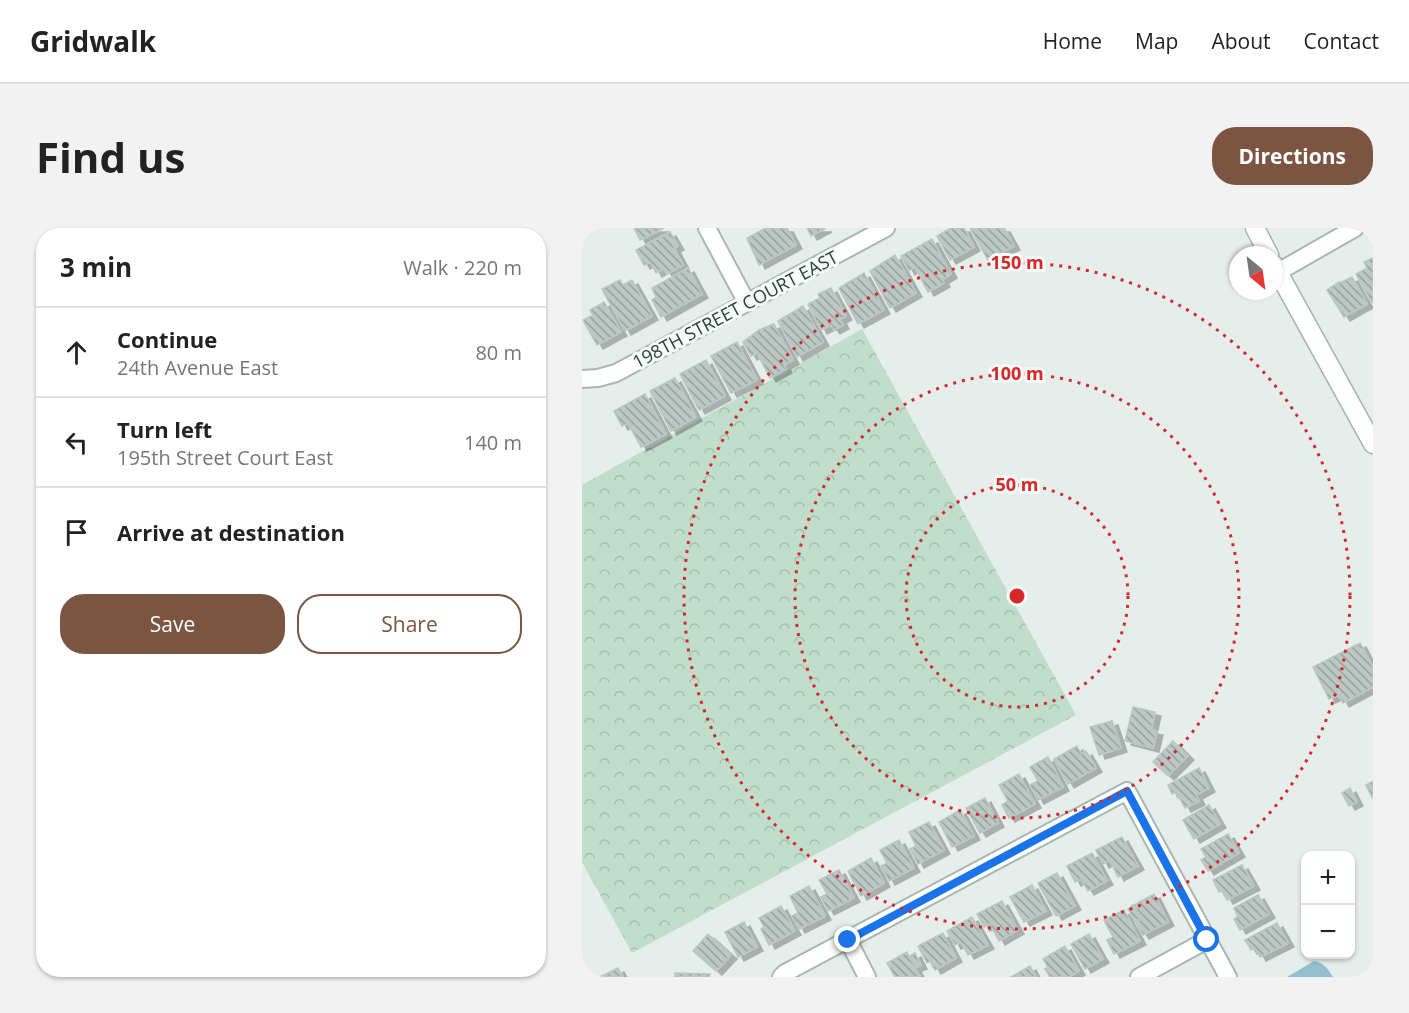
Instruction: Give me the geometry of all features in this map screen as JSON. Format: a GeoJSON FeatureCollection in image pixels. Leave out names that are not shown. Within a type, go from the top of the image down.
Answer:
{"type":"FeatureCollection","features":[{"type":"Feature","properties":{"kind":"street"},"geometry":{"type":"LineString","coordinates":[[707,228],[747,303]]}},
{"type":"Feature","properties":{"kind":"street","name":"198TH STREET COURT EAST"},"geometry":{"type":"LineString","coordinates":[[582,380],[616,373],[886,228]]}},
{"type":"Feature","properties":{"kind":"street"},"geometry":{"type":"LineString","coordinates":[[1255,228],[1264,246]]}},
{"type":"Feature","properties":{"kind":"street"},"geometry":{"type":"LineString","coordinates":[[1283,264],[1356,228]]}},
{"type":"Feature","properties":{"kind":"street"},"geometry":{"type":"LineString","coordinates":[[1283,281],[1373,444]]}},
{"type":"Feature","properties":{"kind":"street"},"geometry":{"type":"LineString","coordinates":[[781,977],[1127,791],[1227,977]]}},
{"type":"Feature","properties":{"kind":"street"},"geometry":{"type":"LineString","coordinates":[[848,940],[867,977]]}},
{"type":"Feature","properties":{"kind":"street"},"geometry":{"type":"LineString","coordinates":[[1139,977],[1207,940]]}},
{"type":"Feature","properties":{"kind":"green space"},"geometry":{"type":"Polygon","coordinates":[[[862,329],[1076,715],[632,953],[582,862],[582,485],[862,329]]]}},
{"type":"Feature","properties":{"kind":"water"},"geometry":{"type":"Polygon","coordinates":[[[1314,961],[1325,967],[1333,977],[1287,977],[1314,961]]]}},
{"type":"Feature","properties":{"kind":"building"},"geometry":{"type":"Polygon","coordinates":[[[634,228],[664,228],[640,240],[634,228]]]}},
{"type":"Feature","properties":{"kind":"building"},"geometry":{"type":"Polygon","coordinates":[[[766,228],[787,228],[796,245],[759,265],[747,238],[766,228]]]}},
{"type":"Feature","properties":{"kind":"building"},"geometry":{"type":"Polygon","coordinates":[[[807,228],[826,228],[811,236],[807,228]]]}},
{"type":"Feature","properties":{"kind":"building"},"geometry":{"type":"Polygon","coordinates":[[[951,228],[964,228],[974,247],[950,260],[937,236],[951,228]]]}},
{"type":"Feature","properties":{"kind":"building"},"geometry":{"type":"Polygon","coordinates":[[[970,228],[1004,228],[1014,246],[988,260],[970,228]]]}},
{"type":"Feature","properties":{"kind":"building"},"geometry":{"type":"Polygon","coordinates":[[[670,232],[678,246],[674,248],[683,265],[667,274],[664,268],[656,273],[650,262],[644,265],[636,250],[670,232]]]}},
{"type":"Feature","properties":{"kind":"building"},"geometry":{"type":"Polygon","coordinates":[[[932,239],[951,274],[942,280],[944,283],[928,292],[915,267],[909,271],[901,256],[932,239]]]}},
{"type":"Feature","properties":{"kind":"building"},"geometry":{"type":"Polygon","coordinates":[[[895,255],[916,293],[890,308],[870,271],[895,255]]]}},
{"type":"Feature","properties":{"kind":"building"},"geometry":{"type":"Polygon","coordinates":[[[1373,258],[1372,303],[1356,274],[1367,268],[1364,262],[1373,258]]]}},
{"type":"Feature","properties":{"kind":"building"},"geometry":{"type":"Polygon","coordinates":[[[688,268],[702,294],[661,317],[652,300],[656,297],[652,288],[688,268]]]}},
{"type":"Feature","properties":{"kind":"building"},"geometry":{"type":"Polygon","coordinates":[[[864,273],[884,310],[858,324],[839,288],[864,273]]]}},
{"type":"Feature","properties":{"kind":"building"},"geometry":{"type":"Polygon","coordinates":[[[1352,277],[1367,304],[1344,317],[1327,290],[1352,277]]]}},
{"type":"Feature","properties":{"kind":"building"},"geometry":{"type":"Polygon","coordinates":[[[620,280],[623,285],[632,280],[652,316],[625,331],[602,289],[620,280]]]}},
{"type":"Feature","properties":{"kind":"building"},"geometry":{"type":"Polygon","coordinates":[[[831,288],[846,316],[840,319],[843,325],[834,330],[831,325],[821,330],[808,304],[820,298],[818,294],[831,288]]]}},
{"type":"Feature","properties":{"kind":"building"},"geometry":{"type":"Polygon","coordinates":[[[604,302],[621,332],[597,345],[583,320],[593,315],[590,310],[604,302]]]}},
{"type":"Feature","properties":{"kind":"building"},"geometry":{"type":"Polygon","coordinates":[[[803,306],[823,342],[797,357],[778,321],[803,306]]]}},
{"type":"Feature","properties":{"kind":"building"},"geometry":{"type":"Polygon","coordinates":[[[774,324],[793,360],[784,365],[786,369],[770,378],[757,353],[751,356],[743,342],[759,330],[774,324]]]}},
{"type":"Feature","properties":{"kind":"building"},"geometry":{"type":"Polygon","coordinates":[[[737,342],[757,380],[731,393],[711,356],[737,342]]]}},
{"type":"Feature","properties":{"kind":"building"},"geometry":{"type":"Polygon","coordinates":[[[706,360],[725,396],[699,410],[680,374],[706,360]]]}},
{"type":"Feature","properties":{"kind":"building"},"geometry":{"type":"Polygon","coordinates":[[[675,378],[696,417],[671,431],[650,391],[675,378]]]}},
{"type":"Feature","properties":{"kind":"building"},"geometry":{"type":"Polygon","coordinates":[[[645,394],[666,434],[641,447],[628,423],[622,426],[614,411],[645,394]]]}},
{"type":"Feature","properties":{"kind":"building"},"geometry":{"type":"Polygon","coordinates":[[[1360,643],[1373,668],[1373,687],[1343,703],[1339,695],[1329,699],[1313,667],[1360,643]]]}},
{"type":"Feature","properties":{"kind":"building"},"geometry":{"type":"Polygon","coordinates":[[[1133,707],[1155,712],[1151,730],[1157,731],[1153,748],[1125,741],[1133,707]]]}},
{"type":"Feature","properties":{"kind":"building"},"geometry":{"type":"Polygon","coordinates":[[[1112,721],[1121,748],[1099,755],[1090,727],[1112,721]]]}},
{"type":"Feature","properties":{"kind":"building"},"geometry":{"type":"Polygon","coordinates":[[[1173,741],[1188,756],[1168,776],[1153,762],[1173,741]]]}},
{"type":"Feature","properties":{"kind":"building"},"geometry":{"type":"Polygon","coordinates":[[[1077,746],[1081,754],[1086,751],[1096,768],[1068,784],[1054,759],[1077,746]]]}},
{"type":"Feature","properties":{"kind":"building"},"geometry":{"type":"Polygon","coordinates":[[[1048,757],[1063,787],[1038,800],[1030,785],[1038,781],[1030,767],[1048,757]]]}},
{"type":"Feature","properties":{"kind":"building"},"geometry":{"type":"Polygon","coordinates":[[[1199,768],[1209,788],[1196,795],[1199,801],[1185,808],[1176,792],[1172,794],[1168,785],[1199,768]]]}},
{"type":"Feature","properties":{"kind":"building"},"geometry":{"type":"Polygon","coordinates":[[[1019,774],[1035,804],[1009,818],[1002,805],[1008,801],[999,785],[1019,774]]]}},
{"type":"Feature","properties":{"kind":"building"},"geometry":{"type":"Polygon","coordinates":[[[1373,781],[1373,799],[1366,785],[1373,781]]]}},
{"type":"Feature","properties":{"kind":"building"},"geometry":{"type":"Polygon","coordinates":[[[1350,788],[1357,802],[1349,806],[1342,793],[1350,788]]]}},
{"type":"Feature","properties":{"kind":"building"},"geometry":{"type":"Polygon","coordinates":[[[985,798],[998,823],[980,833],[966,808],[985,798]]]}},
{"type":"Feature","properties":{"kind":"building"},"geometry":{"type":"Polygon","coordinates":[[[1209,805],[1220,824],[1194,839],[1183,820],[1209,805]]]}},
{"type":"Feature","properties":{"kind":"building"},"geometry":{"type":"Polygon","coordinates":[[[960,810],[974,836],[952,847],[939,822],[960,810]]]}},
{"type":"Feature","properties":{"kind":"building"},"geometry":{"type":"Polygon","coordinates":[[[929,822],[944,850],[918,864],[910,849],[916,846],[909,832],[929,822]]]}},
{"type":"Feature","properties":{"kind":"building"},"geometry":{"type":"Polygon","coordinates":[[[1228,834],[1239,853],[1208,871],[1201,860],[1206,857],[1201,849],[1228,834]]]}},
{"type":"Feature","properties":{"kind":"building"},"geometry":{"type":"Polygon","coordinates":[[[1122,837],[1138,866],[1118,877],[1110,860],[1103,864],[1096,850],[1122,837]]]}},
{"type":"Feature","properties":{"kind":"building"},"geometry":{"type":"Polygon","coordinates":[[[899,840],[914,868],[889,881],[881,866],[887,863],[880,850],[899,840]]]}},
{"type":"Feature","properties":{"kind":"building"},"geometry":{"type":"Polygon","coordinates":[[[1092,853],[1107,881],[1088,891],[1081,879],[1075,882],[1067,866],[1092,853]]]}},
{"type":"Feature","properties":{"kind":"building"},"geometry":{"type":"Polygon","coordinates":[[[871,858],[884,883],[861,896],[848,871],[871,858]]]}},
{"type":"Feature","properties":{"kind":"building"},"geometry":{"type":"Polygon","coordinates":[[[1242,865],[1254,886],[1227,900],[1222,891],[1219,892],[1213,880],[1242,865]]]}},
{"type":"Feature","properties":{"kind":"building"},"geometry":{"type":"Polygon","coordinates":[[[839,870],[854,898],[828,911],[821,897],[827,894],[819,880],[839,870]]]}},
{"type":"Feature","properties":{"kind":"building"},"geometry":{"type":"Polygon","coordinates":[[[1057,873],[1075,906],[1056,916],[1038,883],[1057,873]]]}},
{"type":"Feature","properties":{"kind":"building"},"geometry":{"type":"Polygon","coordinates":[[[1032,885],[1046,911],[1024,922],[1010,897],[1032,885]]]}},
{"type":"Feature","properties":{"kind":"building"},"geometry":{"type":"Polygon","coordinates":[[[809,886],[825,916],[799,929],[792,916],[798,913],[790,896],[809,886]]]}},
{"type":"Feature","properties":{"kind":"building"},"geometry":{"type":"Polygon","coordinates":[[[1154,894],[1168,922],[1143,935],[1135,922],[1142,919],[1134,905],[1154,894]]]}},
{"type":"Feature","properties":{"kind":"building"},"geometry":{"type":"Polygon","coordinates":[[[1258,895],[1269,914],[1240,930],[1234,919],[1238,917],[1234,908],[1258,895]]]}},
{"type":"Feature","properties":{"kind":"building"},"geometry":{"type":"Polygon","coordinates":[[[1002,901],[1018,930],[999,941],[990,924],[984,927],[977,914],[1002,901]]]}},
{"type":"Feature","properties":{"kind":"building"},"geometry":{"type":"Polygon","coordinates":[[[1133,905],[1141,918],[1135,921],[1128,909],[1133,905]]]}},
{"type":"Feature","properties":{"kind":"building"},"geometry":{"type":"Polygon","coordinates":[[[781,906],[795,931],[769,945],[761,929],[764,927],[759,918],[781,906]]]}},
{"type":"Feature","properties":{"kind":"building"},"geometry":{"type":"Polygon","coordinates":[[[1124,910],[1140,941],[1114,954],[1107,940],[1113,937],[1104,920],[1124,910]]]}},
{"type":"Feature","properties":{"kind":"building"},"geometry":{"type":"Polygon","coordinates":[[[972,917],[988,945],[968,955],[961,942],[955,945],[947,931],[972,917]]]}},
{"type":"Feature","properties":{"kind":"building"},"geometry":{"type":"Polygon","coordinates":[[[744,922],[757,947],[738,957],[725,932],[744,922]]]}},
{"type":"Feature","properties":{"kind":"building"},"geometry":{"type":"Polygon","coordinates":[[[1277,923],[1288,943],[1260,957],[1255,948],[1251,950],[1245,940],[1277,923]]]}},
{"type":"Feature","properties":{"kind":"building"},"geometry":{"type":"Polygon","coordinates":[[[943,933],[956,958],[935,970],[930,961],[927,963],[918,946],[943,933]]]}},
{"type":"Feature","properties":{"kind":"building"},"geometry":{"type":"Polygon","coordinates":[[[708,934],[731,955],[716,971],[693,951],[708,934]]]}},
{"type":"Feature","properties":{"kind":"building"},"geometry":{"type":"Polygon","coordinates":[[[1089,934],[1103,959],[1085,969],[1071,944],[1089,934]]]}},
{"type":"Feature","properties":{"kind":"building"},"geometry":{"type":"Polygon","coordinates":[[[1065,946],[1079,971],[1069,977],[1050,977],[1043,959],[1065,946]]]}},
{"type":"Feature","properties":{"kind":"building"},"geometry":{"type":"Polygon","coordinates":[[[907,952],[920,977],[895,977],[887,963],[907,952]]]}},
{"type":"Feature","properties":{"kind":"building"},"geometry":{"type":"Polygon","coordinates":[[[915,953],[921,965],[916,967],[910,956],[915,953]]]}},
{"type":"Feature","properties":{"kind":"building"},"geometry":{"type":"Polygon","coordinates":[[[1030,966],[1036,977],[1011,977],[1030,966]]]}},
{"type":"Feature","properties":{"kind":"building"},"geometry":{"type":"Polygon","coordinates":[[[618,968],[623,977],[600,977],[618,968]]]}},
{"type":"Feature","properties":{"kind":"building"},"geometry":{"type":"Polygon","coordinates":[[[675,973],[710,974],[709,977],[675,977],[675,973]]]}},
{"type":"Feature","properties":{"kind":"route"},"geometry":{"type":"LineString","coordinates":[[848,940],[1127,791],[1207,940]]}}]}
